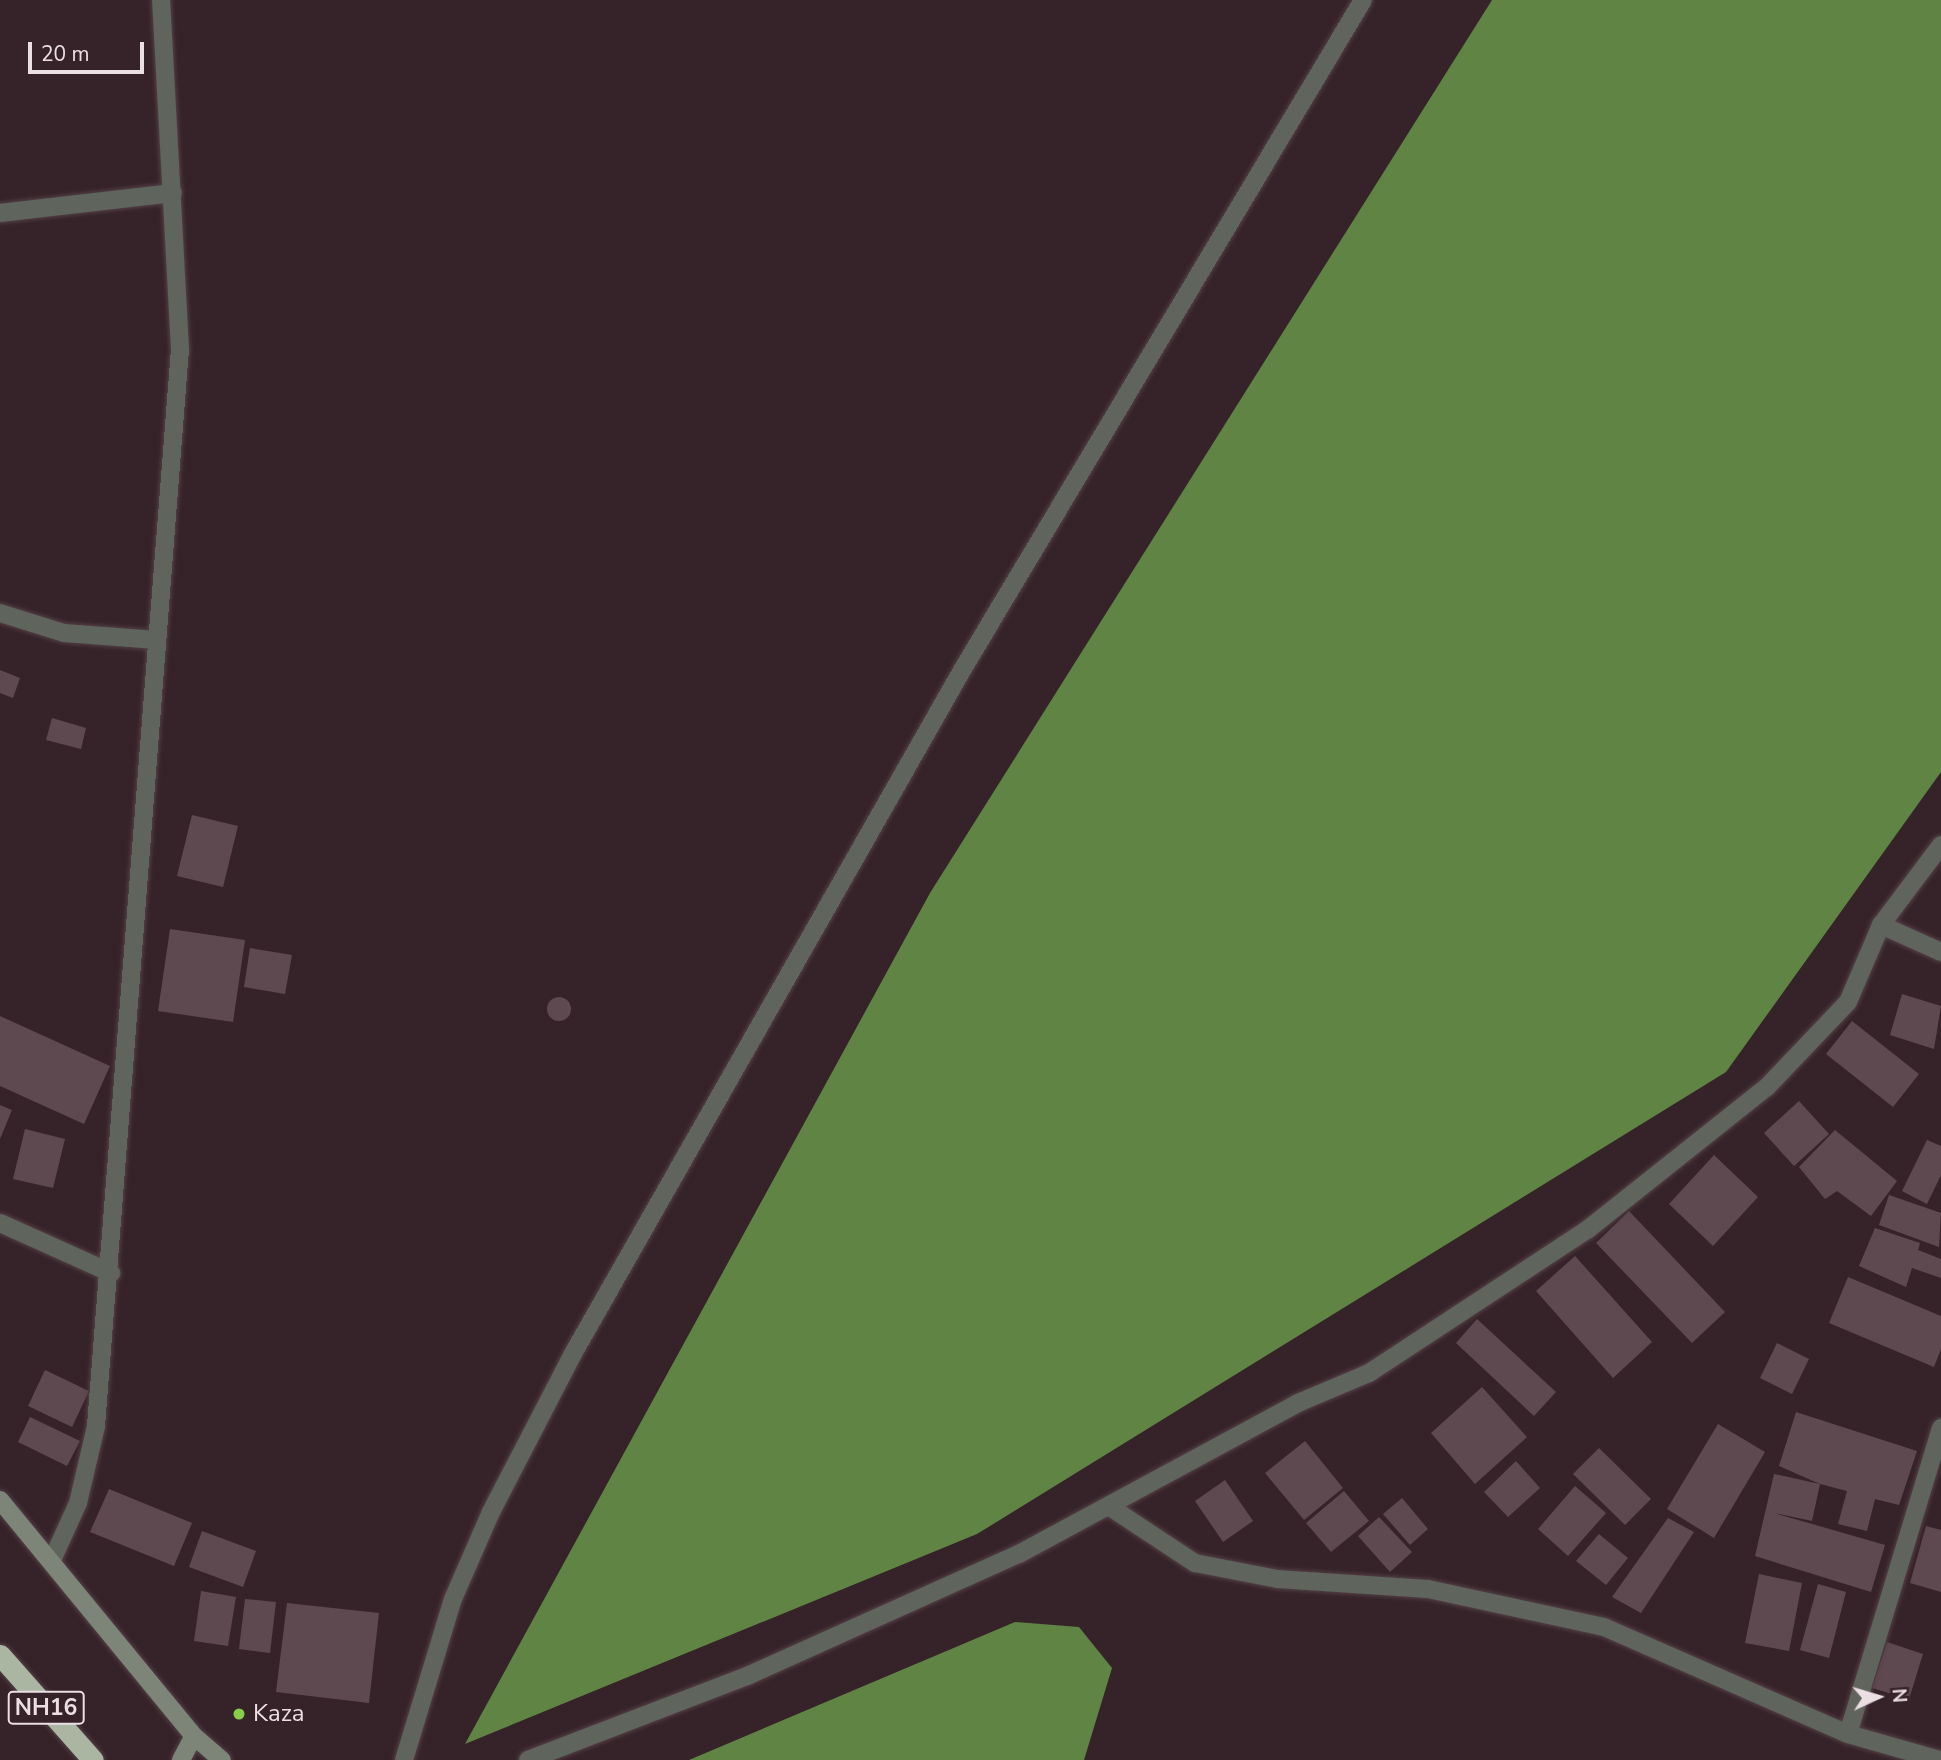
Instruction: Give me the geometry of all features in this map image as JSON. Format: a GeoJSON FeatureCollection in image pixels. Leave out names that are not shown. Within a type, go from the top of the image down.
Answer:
{"type":"FeatureCollection","features":[{"type":"Feature","properties":{"kind":"highway","name":"NH16"},"geometry":{"type":"LineString","coordinates":[[0,1655],[93,1760]]}},
{"type":"Feature","properties":{"kind":"street"},"geometry":{"type":"LineString","coordinates":[[53,1558],[78,1503],[96,1426],[111,1273],[156,640],[180,349],[161,0]]}},
{"type":"Feature","properties":{"kind":"street"},"geometry":{"type":"LineString","coordinates":[[404,1760],[453,1599],[491,1512],[574,1352],[964,667],[1363,0]]}},
{"type":"Feature","properties":{"kind":"street"},"geometry":{"type":"LineString","coordinates":[[0,213],[173,194]]}},
{"type":"Feature","properties":{"kind":"street"},"geometry":{"type":"LineString","coordinates":[[0,613],[64,633],[156,640]]}},
{"type":"Feature","properties":{"kind":"street"},"geometry":{"type":"LineString","coordinates":[[528,1760],[747,1676],[1019,1555],[1298,1403],[1369,1373],[1587,1230],[1768,1087],[1848,1002],[1881,925],[1941,845]]}},
{"type":"Feature","properties":{"kind":"street"},"geometry":{"type":"LineString","coordinates":[[1881,925],[1941,952]]}},
{"type":"Feature","properties":{"kind":"street"},"geometry":{"type":"LineString","coordinates":[[0,1223],[111,1273]]}},
{"type":"Feature","properties":{"kind":"street"},"geometry":{"type":"LineString","coordinates":[[1848,1734],[1941,1428]]}},
{"type":"Feature","properties":{"kind":"street"},"geometry":{"type":"LineString","coordinates":[[0,1500],[53,1558],[194,1736],[222,1760]]}},
{"type":"Feature","properties":{"kind":"street"},"geometry":{"type":"LineString","coordinates":[[1110,1507],[1195,1563],[1277,1578],[1428,1589],[1604,1627],[1848,1734],[1939,1760]]}},
{"type":"Feature","properties":{"kind":"street"},"geometry":{"type":"LineString","coordinates":[[181,1760],[194,1736]]}},
{"type":"Feature","properties":{"kind":"shaded area"},"geometry":{"type":"Polygon","coordinates":[[[1492,0],[1941,0],[1941,772],[1726,1072],[977,1534],[465,1744],[930,893],[1492,0]]]}},
{"type":"Feature","properties":{"kind":"shaded area"},"geometry":{"type":"Polygon","coordinates":[[[1015,1622],[1079,1627],[1112,1668],[1084,1760],[689,1760],[1015,1622]]]}},
{"type":"Feature","properties":{"kind":"building"},"geometry":{"type":"Polygon","coordinates":[[[0,670],[20,678],[13,698],[0,693],[0,670]]]}},
{"type":"Feature","properties":{"kind":"building"},"geometry":{"type":"Polygon","coordinates":[[[52,718],[86,728],[81,749],[46,740],[52,718]]]}},
{"type":"Feature","properties":{"kind":"building"},"geometry":{"type":"Polygon","coordinates":[[[192,815],[238,826],[223,887],[177,876],[192,815]]]}},
{"type":"Feature","properties":{"kind":"building"},"geometry":{"type":"Polygon","coordinates":[[[170,929],[245,940],[233,1022],[158,1011],[170,929]]]}},
{"type":"Feature","properties":{"kind":"building"},"geometry":{"type":"Polygon","coordinates":[[[250,948],[292,955],[285,994],[244,987],[250,948]]]}},
{"type":"Feature","properties":{"kind":"building"},"geometry":{"type":"Polygon","coordinates":[[[1902,994],[1941,1006],[1934,1049],[1890,1035],[1902,994]]]}},
{"type":"Feature","properties":{"kind":"building"},"geometry":{"type":"Polygon","coordinates":[[[559,997],[570,1004],[571,1009],[564,1020],[559,1021],[548,1014],[547,1009],[554,998],[559,997]]]}},
{"type":"Feature","properties":{"kind":"building"},"geometry":{"type":"Polygon","coordinates":[[[0,1016],[110,1066],[84,1124],[0,1086],[0,1016]]]}},
{"type":"Feature","properties":{"kind":"building"},"geometry":{"type":"Polygon","coordinates":[[[1852,1021],[1919,1074],[1893,1107],[1826,1054],[1852,1021]]]}},
{"type":"Feature","properties":{"kind":"building"},"geometry":{"type":"Polygon","coordinates":[[[1799,1101],[1829,1134],[1794,1166],[1764,1133],[1799,1101]]]}},
{"type":"Feature","properties":{"kind":"building"},"geometry":{"type":"Polygon","coordinates":[[[0,1105],[12,1110],[0,1139],[0,1105]]]}},
{"type":"Feature","properties":{"kind":"building"},"geometry":{"type":"Polygon","coordinates":[[[25,1129],[65,1139],[53,1188],[13,1179],[25,1129]]]}},
{"type":"Feature","properties":{"kind":"building"},"geometry":{"type":"Polygon","coordinates":[[[1835,1130],[1897,1181],[1871,1216],[1837,1191],[1825,1199],[1799,1167],[1835,1130]]]}},
{"type":"Feature","properties":{"kind":"building"},"geometry":{"type":"Polygon","coordinates":[[[1927,1140],[1941,1146],[1941,1175],[1927,1204],[1902,1191],[1927,1140]]]}},
{"type":"Feature","properties":{"kind":"building"},"geometry":{"type":"Polygon","coordinates":[[[1714,1155],[1758,1197],[1713,1246],[1669,1204],[1714,1155]]]}},
{"type":"Feature","properties":{"kind":"building"},"geometry":{"type":"Polygon","coordinates":[[[1889,1195],[1941,1213],[1939,1247],[1879,1225],[1889,1195]]]}},
{"type":"Feature","properties":{"kind":"building"},"geometry":{"type":"Polygon","coordinates":[[[1629,1211],[1725,1312],[1692,1343],[1596,1243],[1629,1211]]]}},
{"type":"Feature","properties":{"kind":"building"},"geometry":{"type":"Polygon","coordinates":[[[1875,1228],[1920,1243],[1918,1250],[1941,1259],[1941,1278],[1912,1268],[1906,1287],[1859,1266],[1875,1228]]]}},
{"type":"Feature","properties":{"kind":"building"},"geometry":{"type":"Polygon","coordinates":[[[1575,1256],[1652,1342],[1613,1378],[1536,1291],[1575,1256]]]}},
{"type":"Feature","properties":{"kind":"building"},"geometry":{"type":"Polygon","coordinates":[[[1848,1277],[1941,1316],[1941,1349],[1934,1367],[1829,1323],[1848,1277]]]}},
{"type":"Feature","properties":{"kind":"building"},"geometry":{"type":"Polygon","coordinates":[[[1477,1319],[1556,1392],[1534,1416],[1456,1343],[1477,1319]]]}},
{"type":"Feature","properties":{"kind":"building"},"geometry":{"type":"Polygon","coordinates":[[[1777,1343],[1809,1359],[1792,1394],[1760,1378],[1777,1343]]]}},
{"type":"Feature","properties":{"kind":"building"},"geometry":{"type":"Polygon","coordinates":[[[45,1370],[89,1391],[72,1427],[28,1406],[45,1370]]]}},
{"type":"Feature","properties":{"kind":"building"},"geometry":{"type":"Polygon","coordinates":[[[1482,1387],[1527,1437],[1475,1484],[1431,1433],[1482,1387]]]}},
{"type":"Feature","properties":{"kind":"building"},"geometry":{"type":"Polygon","coordinates":[[[1796,1412],[1917,1451],[1899,1505],[1875,1499],[1867,1531],[1838,1524],[1847,1491],[1820,1484],[1779,1466],[1796,1412]]]}},
{"type":"Feature","properties":{"kind":"building"},"geometry":{"type":"Polygon","coordinates":[[[30,1417],[80,1441],[67,1466],[18,1442],[30,1417]]]}},
{"type":"Feature","properties":{"kind":"building"},"geometry":{"type":"Polygon","coordinates":[[[1718,1424],[1765,1452],[1714,1538],[1667,1509],[1718,1424]]]}},
{"type":"Feature","properties":{"kind":"building"},"geometry":{"type":"Polygon","coordinates":[[[1305,1441],[1343,1488],[1304,1520],[1265,1473],[1305,1441]]]}},
{"type":"Feature","properties":{"kind":"building"},"geometry":{"type":"Polygon","coordinates":[[[1599,1448],[1651,1499],[1625,1525],[1573,1474],[1599,1448]]]}},
{"type":"Feature","properties":{"kind":"building"},"geometry":{"type":"Polygon","coordinates":[[[1516,1461],[1540,1488],[1508,1517],[1484,1492],[1516,1461]]]}},
{"type":"Feature","properties":{"kind":"building"},"geometry":{"type":"Polygon","coordinates":[[[1774,1474],[1820,1484],[1812,1521],[1774,1513],[1885,1545],[1871,1592],[1755,1556],[1774,1474]]]}},
{"type":"Feature","properties":{"kind":"building"},"geometry":{"type":"Polygon","coordinates":[[[1225,1480],[1253,1521],[1223,1542],[1195,1501],[1225,1480]]]}},
{"type":"Feature","properties":{"kind":"building"},"geometry":{"type":"Polygon","coordinates":[[[1575,1486],[1606,1513],[1568,1556],[1538,1529],[1575,1486]]]}},
{"type":"Feature","properties":{"kind":"building"},"geometry":{"type":"Polygon","coordinates":[[[109,1489],[192,1523],[174,1566],[90,1532],[109,1489]]]}},
{"type":"Feature","properties":{"kind":"building"},"geometry":{"type":"Polygon","coordinates":[[[1344,1491],[1369,1521],[1331,1552],[1306,1523],[1344,1491]]]}},
{"type":"Feature","properties":{"kind":"building"},"geometry":{"type":"Polygon","coordinates":[[[1402,1498],[1428,1529],[1410,1545],[1383,1514],[1402,1498]]]}},
{"type":"Feature","properties":{"kind":"building"},"geometry":{"type":"Polygon","coordinates":[[[1379,1517],[1412,1552],[1390,1572],[1358,1536],[1379,1517]]]}},
{"type":"Feature","properties":{"kind":"building"},"geometry":{"type":"Polygon","coordinates":[[[1668,1518],[1694,1532],[1641,1613],[1612,1597],[1668,1518]]]}},
{"type":"Feature","properties":{"kind":"building"},"geometry":{"type":"Polygon","coordinates":[[[1926,1526],[1941,1530],[1941,1592],[1910,1583],[1926,1526]]]}},
{"type":"Feature","properties":{"kind":"building"},"geometry":{"type":"Polygon","coordinates":[[[202,1531],[256,1551],[243,1587],[189,1567],[202,1531]]]}},
{"type":"Feature","properties":{"kind":"building"},"geometry":{"type":"Polygon","coordinates":[[[1599,1534],[1628,1558],[1606,1585],[1576,1561],[1599,1534]]]}},
{"type":"Feature","properties":{"kind":"building"},"geometry":{"type":"Polygon","coordinates":[[[1759,1574],[1802,1583],[1789,1651],[1745,1643],[1759,1574]]]}},
{"type":"Feature","properties":{"kind":"building"},"geometry":{"type":"Polygon","coordinates":[[[1818,1584],[1846,1592],[1829,1658],[1800,1650],[1818,1584]]]}},
{"type":"Feature","properties":{"kind":"building"},"geometry":{"type":"Polygon","coordinates":[[[201,1591],[236,1597],[228,1646],[194,1641],[201,1591]]]}},
{"type":"Feature","properties":{"kind":"building"},"geometry":{"type":"Polygon","coordinates":[[[245,1599],[276,1602],[270,1653],[239,1649],[245,1599]]]}},
{"type":"Feature","properties":{"kind":"building"},"geometry":{"type":"Polygon","coordinates":[[[287,1603],[379,1613],[369,1703],[276,1692],[287,1603]]]}},
{"type":"Feature","properties":{"kind":"building"},"geometry":{"type":"Polygon","coordinates":[[[1887,1642],[1923,1654],[1909,1699],[1872,1688],[1887,1642]]]}},
{"type":"Feature","properties":{"kind":"place","name":"Kaza"},"geometry":{"type":"Point","coordinates":[239,1714]}}]}
